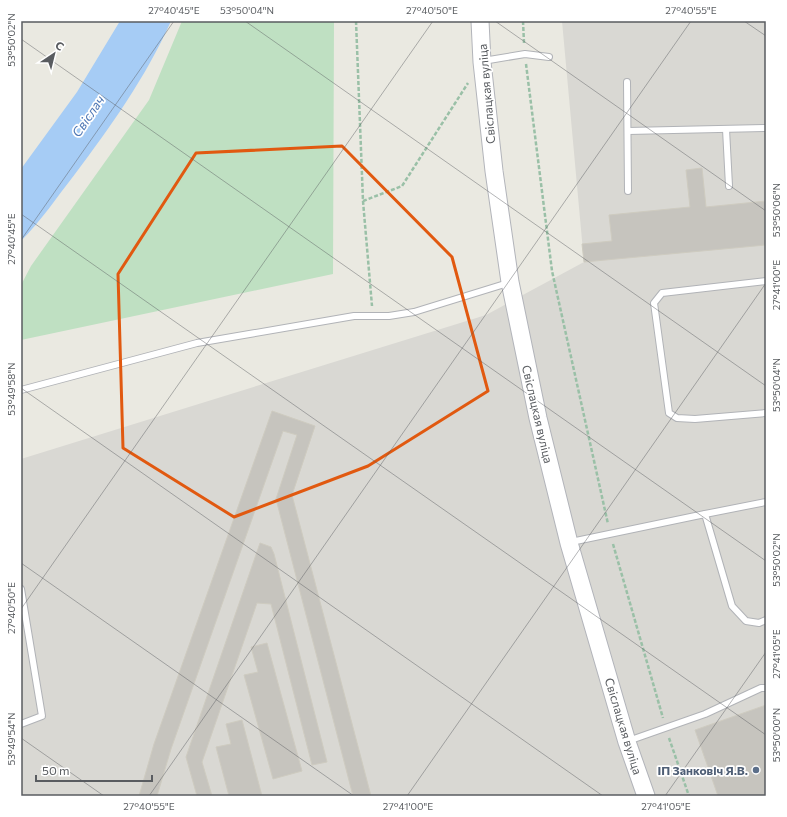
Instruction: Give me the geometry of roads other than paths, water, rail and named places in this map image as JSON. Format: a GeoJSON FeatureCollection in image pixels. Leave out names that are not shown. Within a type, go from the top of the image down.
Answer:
{"type":"FeatureCollection","features":[{"type":"Feature","properties":{"kind":"street","name":"Свіслацкая вуліца"},"geometry":{"type":"LineString","coordinates":[[480,21],[482,62],[493,164],[510,282],[538,418],[569,543],[627,742],[646,796]]}},
{"type":"Feature","properties":{"kind":"lane"},"geometry":{"type":"LineString","coordinates":[[482,62],[525,54],[549,57]]}},
{"type":"Feature","properties":{"kind":"lane"},"geometry":{"type":"LineString","coordinates":[[627,82],[628,191]]}},
{"type":"Feature","properties":{"kind":"lane"},"geometry":{"type":"LineString","coordinates":[[628,131],[766,128]]}},
{"type":"Feature","properties":{"kind":"lane"},"geometry":{"type":"LineString","coordinates":[[726,129],[729,186]]}},
{"type":"Feature","properties":{"kind":"lane"},"geometry":{"type":"LineString","coordinates":[[766,281],[662,293],[654,303],[669,413],[677,418],[695,419],[766,412]]}},
{"type":"Feature","properties":{"kind":"lane"},"geometry":{"type":"LineString","coordinates":[[21,390],[197,343],[346,317],[389,316],[414,312],[510,282]]}},
{"type":"Feature","properties":{"kind":"lane"},"geometry":{"type":"LineString","coordinates":[[569,543],[610,533],[766,502]]}},
{"type":"Feature","properties":{"kind":"lane"},"geometry":{"type":"LineString","coordinates":[[705,514],[732,606],[746,621],[759,623],[766,620]]}},
{"type":"Feature","properties":{"kind":"lane"},"geometry":{"type":"LineString","coordinates":[[21,589],[42,716],[21,724]]}},
{"type":"Feature","properties":{"kind":"lane"},"geometry":{"type":"LineString","coordinates":[[627,742],[666,729],[704,714],[761,688],[766,688]]}},
{"type":"Feature","properties":{"kind":"water","name":"Свіслач"},"geometry":{"type":"Polygon","coordinates":[[[120,21],[171,21],[151,62],[115,119],[49,209],[21,241],[21,169],[77,92],[120,21]]]}},
{"type":"Feature","properties":{"kind":"place","name":"ІП Занковіч Я.В."},"geometry":{"type":"Point","coordinates":[756,770]}}]}
